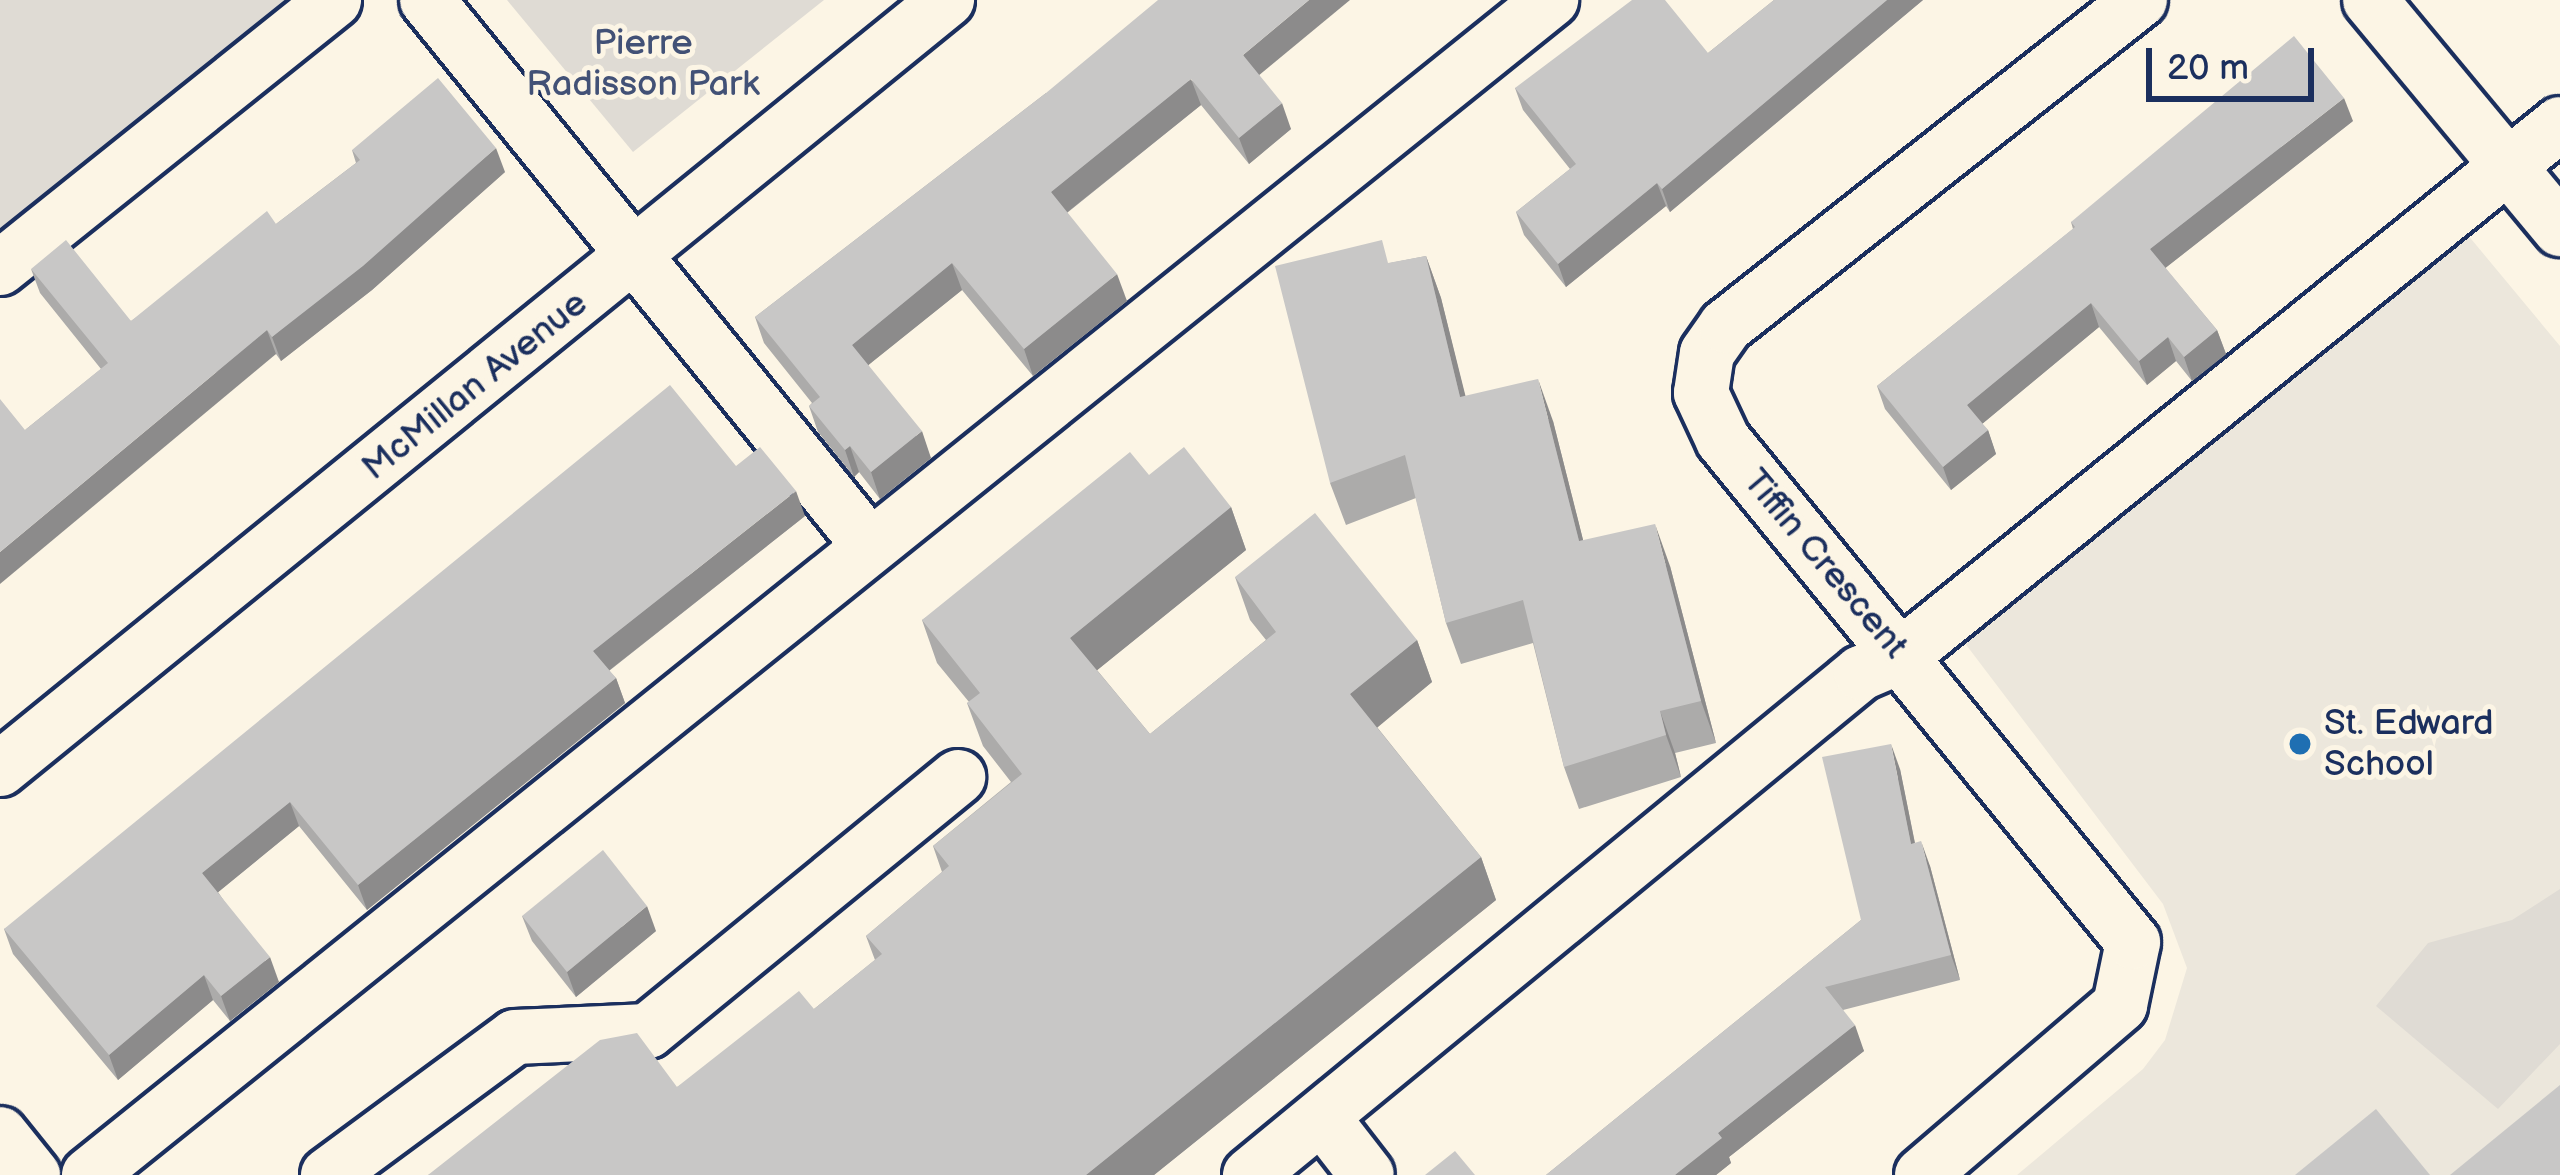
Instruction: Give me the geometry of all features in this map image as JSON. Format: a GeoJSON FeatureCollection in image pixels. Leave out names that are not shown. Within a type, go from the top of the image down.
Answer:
{"type":"FeatureCollection","features":[{"type":"Feature","properties":{"kind":"street"},"geometry":{"type":"LineString","coordinates":[[0,268],[334,0]]}},
{"type":"Feature","properties":{"kind":"street"},"geometry":{"type":"LineString","coordinates":[[427,0],[870,546]]}},
{"type":"Feature","properties":{"kind":"street","name":"McMillan Avenue"},"geometry":{"type":"LineString","coordinates":[[0,769],[947,0]]}},
{"type":"Feature","properties":{"kind":"street"},"geometry":{"type":"LineString","coordinates":[[88,1175],[1551,0]]}},
{"type":"Feature","properties":{"kind":"street","name":"Tiffin Crescent"},"geometry":{"type":"LineString","coordinates":[[1922,1175],[2120,1005],[2133,942],[1723,440],[1700,393],[1707,352],[1726,326],[2140,0]]}},
{"type":"Feature","properties":{"kind":"street"},"geometry":{"type":"LineString","coordinates":[[2371,0],[2560,230]]}},
{"type":"Feature","properties":{"kind":"street"},"geometry":{"type":"LineString","coordinates":[[1250,1175],[1861,673],[1901,656],[2560,124]]}},
{"type":"Feature","properties":{"kind":"street"},"geometry":{"type":"LineString","coordinates":[[328,1175],[515,1037],[648,1030],[958,777]]}},
{"type":"Feature","properties":{"kind":"street"},"geometry":{"type":"LineString","coordinates":[[1322,1117],[1367,1175]]}},
{"type":"Feature","properties":{"kind":"street"},"geometry":{"type":"LineString","coordinates":[[0,1134],[33,1175]]}},
{"type":"Feature","properties":{"kind":"shaded area","name":"St. Edward School"},"geometry":{"type":"Polygon","coordinates":[[[2467,234],[2560,346],[2560,1175],[2017,1175],[2143,1069],[2165,1040],[2187,968],[2163,904],[1964,642],[2467,234]]]}},
{"type":"Feature","properties":{"kind":"green space"},"geometry":{"type":"Polygon","coordinates":[[[0,0],[294,0],[0,234],[0,0]]]}},
{"type":"Feature","properties":{"kind":"green space","name":"Pierre Radisson Park"},"geometry":{"type":"Polygon","coordinates":[[[507,0],[824,0],[633,152],[507,0]]]}},
{"type":"Feature","properties":{"kind":"green space"},"geometry":{"type":"Polygon","coordinates":[[[2560,889],[2560,1044],[2498,1109],[2376,1006],[2428,943],[2512,920],[2560,889]]]}},
{"type":"Feature","properties":{"kind":"building"},"geometry":{"type":"Polygon","coordinates":[[[1158,0],[1309,0],[1243,55],[1282,103],[1239,138],[1191,79],[1051,192],[1117,274],[1024,349],[952,263],[852,345],[922,431],[871,472],[850,446],[845,450],[809,406],[820,397],[755,317],[1046,93],[1158,0]]]}},
{"type":"Feature","properties":{"kind":"building"},"geometry":{"type":"Polygon","coordinates":[[[1632,0],[1665,0],[1708,53],[1774,0],[1887,0],[1662,189],[1657,183],[1558,264],[1516,212],[1576,164],[1515,88],[1632,0]]]}},
{"type":"Feature","properties":{"kind":"building"},"geometry":{"type":"Polygon","coordinates":[[[2294,36],[2344,98],[2150,249],[2217,330],[2184,357],[2168,337],[2139,361],[2091,303],[1967,405],[1988,430],[1943,467],[1877,386],[2075,227],[2071,222],[2294,36]]]}},
{"type":"Feature","properties":{"kind":"building"},"geometry":{"type":"Polygon","coordinates":[[[438,78],[496,148],[363,266],[272,337],[267,330],[0,552],[0,399],[25,430],[108,363],[31,269],[66,240],[131,321],[267,211],[276,224],[360,160],[352,150],[438,78]]]}},
{"type":"Feature","properties":{"kind":"building"},"geometry":{"type":"Polygon","coordinates":[[[1382,240],[1388,263],[1426,256],[1460,397],[1538,379],[1579,541],[1655,524],[1701,701],[1660,711],[1666,735],[1564,767],[1523,600],[1446,623],[1405,455],[1330,483],[1275,266],[1382,240]]]}},
{"type":"Feature","properties":{"kind":"building"},"geometry":{"type":"Polygon","coordinates":[[[670,385],[736,466],[760,447],[796,491],[593,651],[616,678],[358,885],[290,802],[202,873],[270,957],[221,996],[204,975],[109,1055],[4,929],[670,385]]]}},
{"type":"Feature","properties":{"kind":"building"},"geometry":{"type":"Polygon","coordinates":[[[1184,447],[1231,507],[1070,638],[1150,734],[1276,632],[1235,577],[1315,513],[1417,640],[1350,694],[1481,857],[1086,1175],[428,1175],[600,1040],[637,1033],[677,1087],[799,991],[814,1009],[882,954],[866,936],[949,866],[933,846],[1022,774],[967,703],[980,693],[922,620],[1130,452],[1149,475],[1184,447]]]}},
{"type":"Feature","properties":{"kind":"building"},"geometry":{"type":"Polygon","coordinates":[[[1891,744],[1911,844],[1921,841],[1951,955],[1825,987],[1855,1025],[1718,1133],[1722,1138],[1675,1175],[1546,1175],[1861,920],[1822,757],[1891,744]]]}},
{"type":"Feature","properties":{"kind":"building"},"geometry":{"type":"Polygon","coordinates":[[[603,850],[647,906],[567,972],[522,916],[603,850]]]}},
{"type":"Feature","properties":{"kind":"building"},"geometry":{"type":"Polygon","coordinates":[[[2560,1085],[2560,1175],[2450,1175],[2560,1085]]]}},
{"type":"Feature","properties":{"kind":"building"},"geometry":{"type":"Polygon","coordinates":[[[2376,1109],[2430,1175],[2295,1175],[2376,1109]]]}},
{"type":"Feature","properties":{"kind":"building"},"geometry":{"type":"Polygon","coordinates":[[[1455,1151],[1475,1175],[1425,1175],[1455,1151]]]}},
{"type":"Feature","properties":{"kind":"place","name":"St. Edward School"},"geometry":{"type":"Point","coordinates":[2300,744]}}]}
